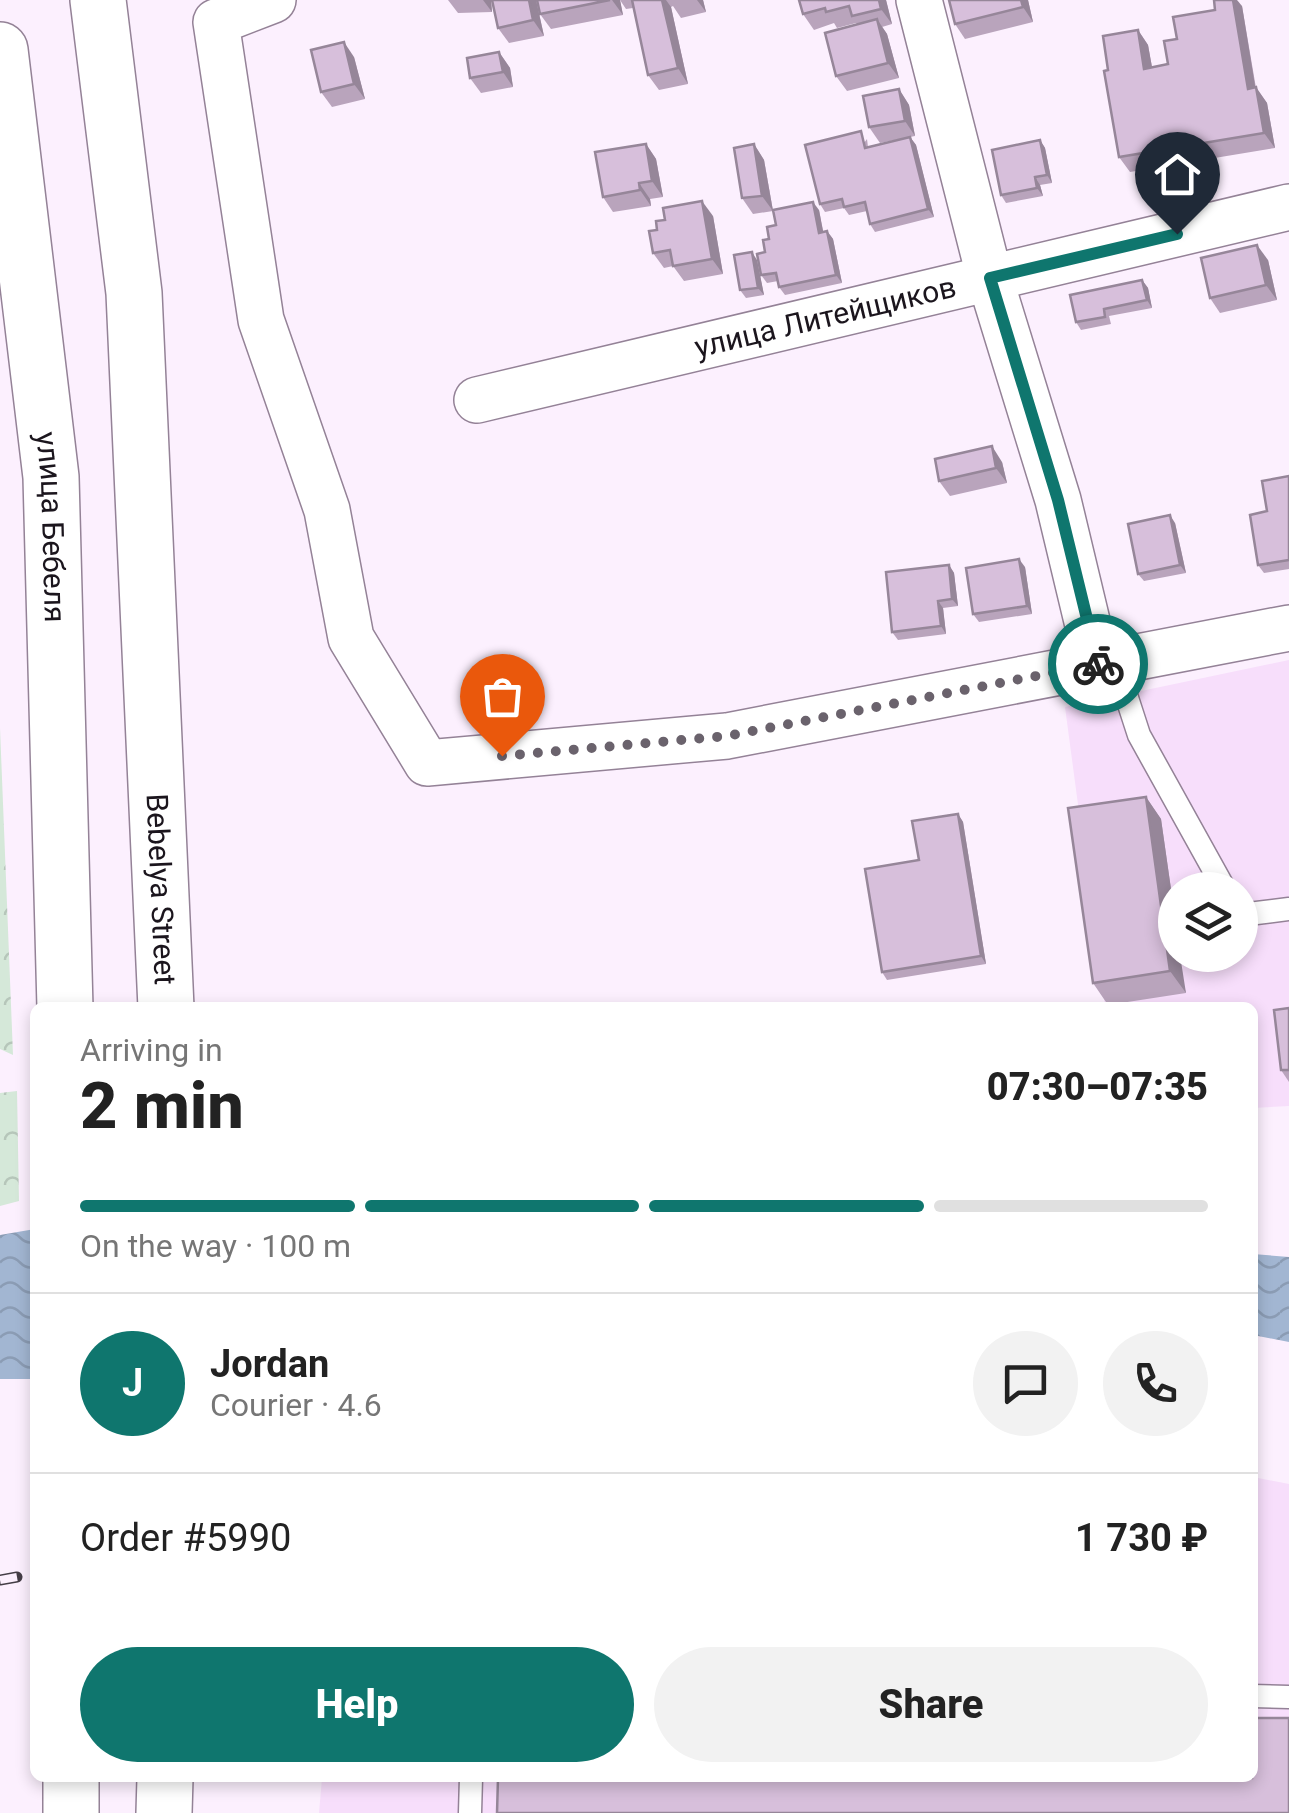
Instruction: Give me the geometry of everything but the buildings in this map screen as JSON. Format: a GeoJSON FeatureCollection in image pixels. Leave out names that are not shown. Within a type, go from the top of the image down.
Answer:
{"type":"FeatureCollection","features":[{"type":"Feature","properties":{"kind":"main road","name":"Bebelya Street"},"geometry":{"type":"LineString","coordinates":[[98,0],[134,294],[166,1002]]}},
{"type":"Feature","properties":{"kind":"main road","name":"улица Бебеля"},"geometry":{"type":"LineString","coordinates":[[0,50],[51,477],[66,1002]]}},
{"type":"Feature","properties":{"kind":"main road"},"geometry":{"type":"LineString","coordinates":[[71,1782],[71,1813]]}},
{"type":"Feature","properties":{"kind":"main road"},"geometry":{"type":"LineString","coordinates":[[164,1782],[164,1813]]}},
{"type":"Feature","properties":{"kind":"street"},"geometry":{"type":"LineString","coordinates":[[273,0],[216,22],[261,320],[327,510],[351,638],[427,763],[727,736],[1289,628]]}},
{"type":"Feature","properties":{"kind":"street"},"geometry":{"type":"LineString","coordinates":[[919,0],[990,278],[1107,665]]}},
{"type":"Feature","properties":{"kind":"street","name":"улица Литейщиков"},"geometry":{"type":"LineString","coordinates":[[477,400],[1289,207]]}},
{"type":"Feature","properties":{"kind":"lane"},"geometry":{"type":"LineString","coordinates":[[1107,665],[1139,735],[1215,872]]}},
{"type":"Feature","properties":{"kind":"lane"},"geometry":{"type":"LineString","coordinates":[[1258,913],[1289,909]]}},
{"type":"Feature","properties":{"kind":"lane"},"geometry":{"type":"LineString","coordinates":[[1258,1696],[1289,1696]]}},
{"type":"Feature","properties":{"kind":"lane"},"geometry":{"type":"LineString","coordinates":[[470,1813],[471,1782]]}},
{"type":"Feature","properties":{"kind":"shaded area"},"geometry":{"type":"Polygon","coordinates":[[[1289,660],[1289,1106],[1258,1108],[1258,1002],[1104,1002],[1065,707],[1289,660]]]}},
{"type":"Feature","properties":{"kind":"shaded area"},"geometry":{"type":"Polygon","coordinates":[[[1258,1478],[1289,1484],[1289,1813],[319,1813],[322,1782],[1258,1782],[1258,1478]]]}},
{"type":"Feature","properties":{"kind":"green space"},"geometry":{"type":"Polygon","coordinates":[[[0,728],[13,1055],[0,1049],[0,728]]]}},
{"type":"Feature","properties":{"kind":"green space"},"geometry":{"type":"Polygon","coordinates":[[[17,1091],[19,1201],[0,1206],[0,1093],[17,1091]]]}},
{"type":"Feature","properties":{"kind":"water"},"geometry":{"type":"Polygon","coordinates":[[[30,1230],[30,1379],[0,1379],[0,1235],[30,1230]]]}},
{"type":"Feature","properties":{"kind":"water"},"geometry":{"type":"Polygon","coordinates":[[[1258,1254],[1289,1257],[1289,1342],[1258,1336],[1258,1254]]]}},
{"type":"Feature","properties":{"kind":"railway"},"geometry":{"type":"LineString","coordinates":[[0,1580],[17,1577]]}},
{"type":"Feature","properties":{"kind":"way so far"},"geometry":{"type":"LineString","coordinates":[[502,756],[727,736],[1098,664]]}},
{"type":"Feature","properties":{"kind":"route"},"geometry":{"type":"LineString","coordinates":[[1098,664],[1058,500],[990,278],[1177,234]]}}]}
